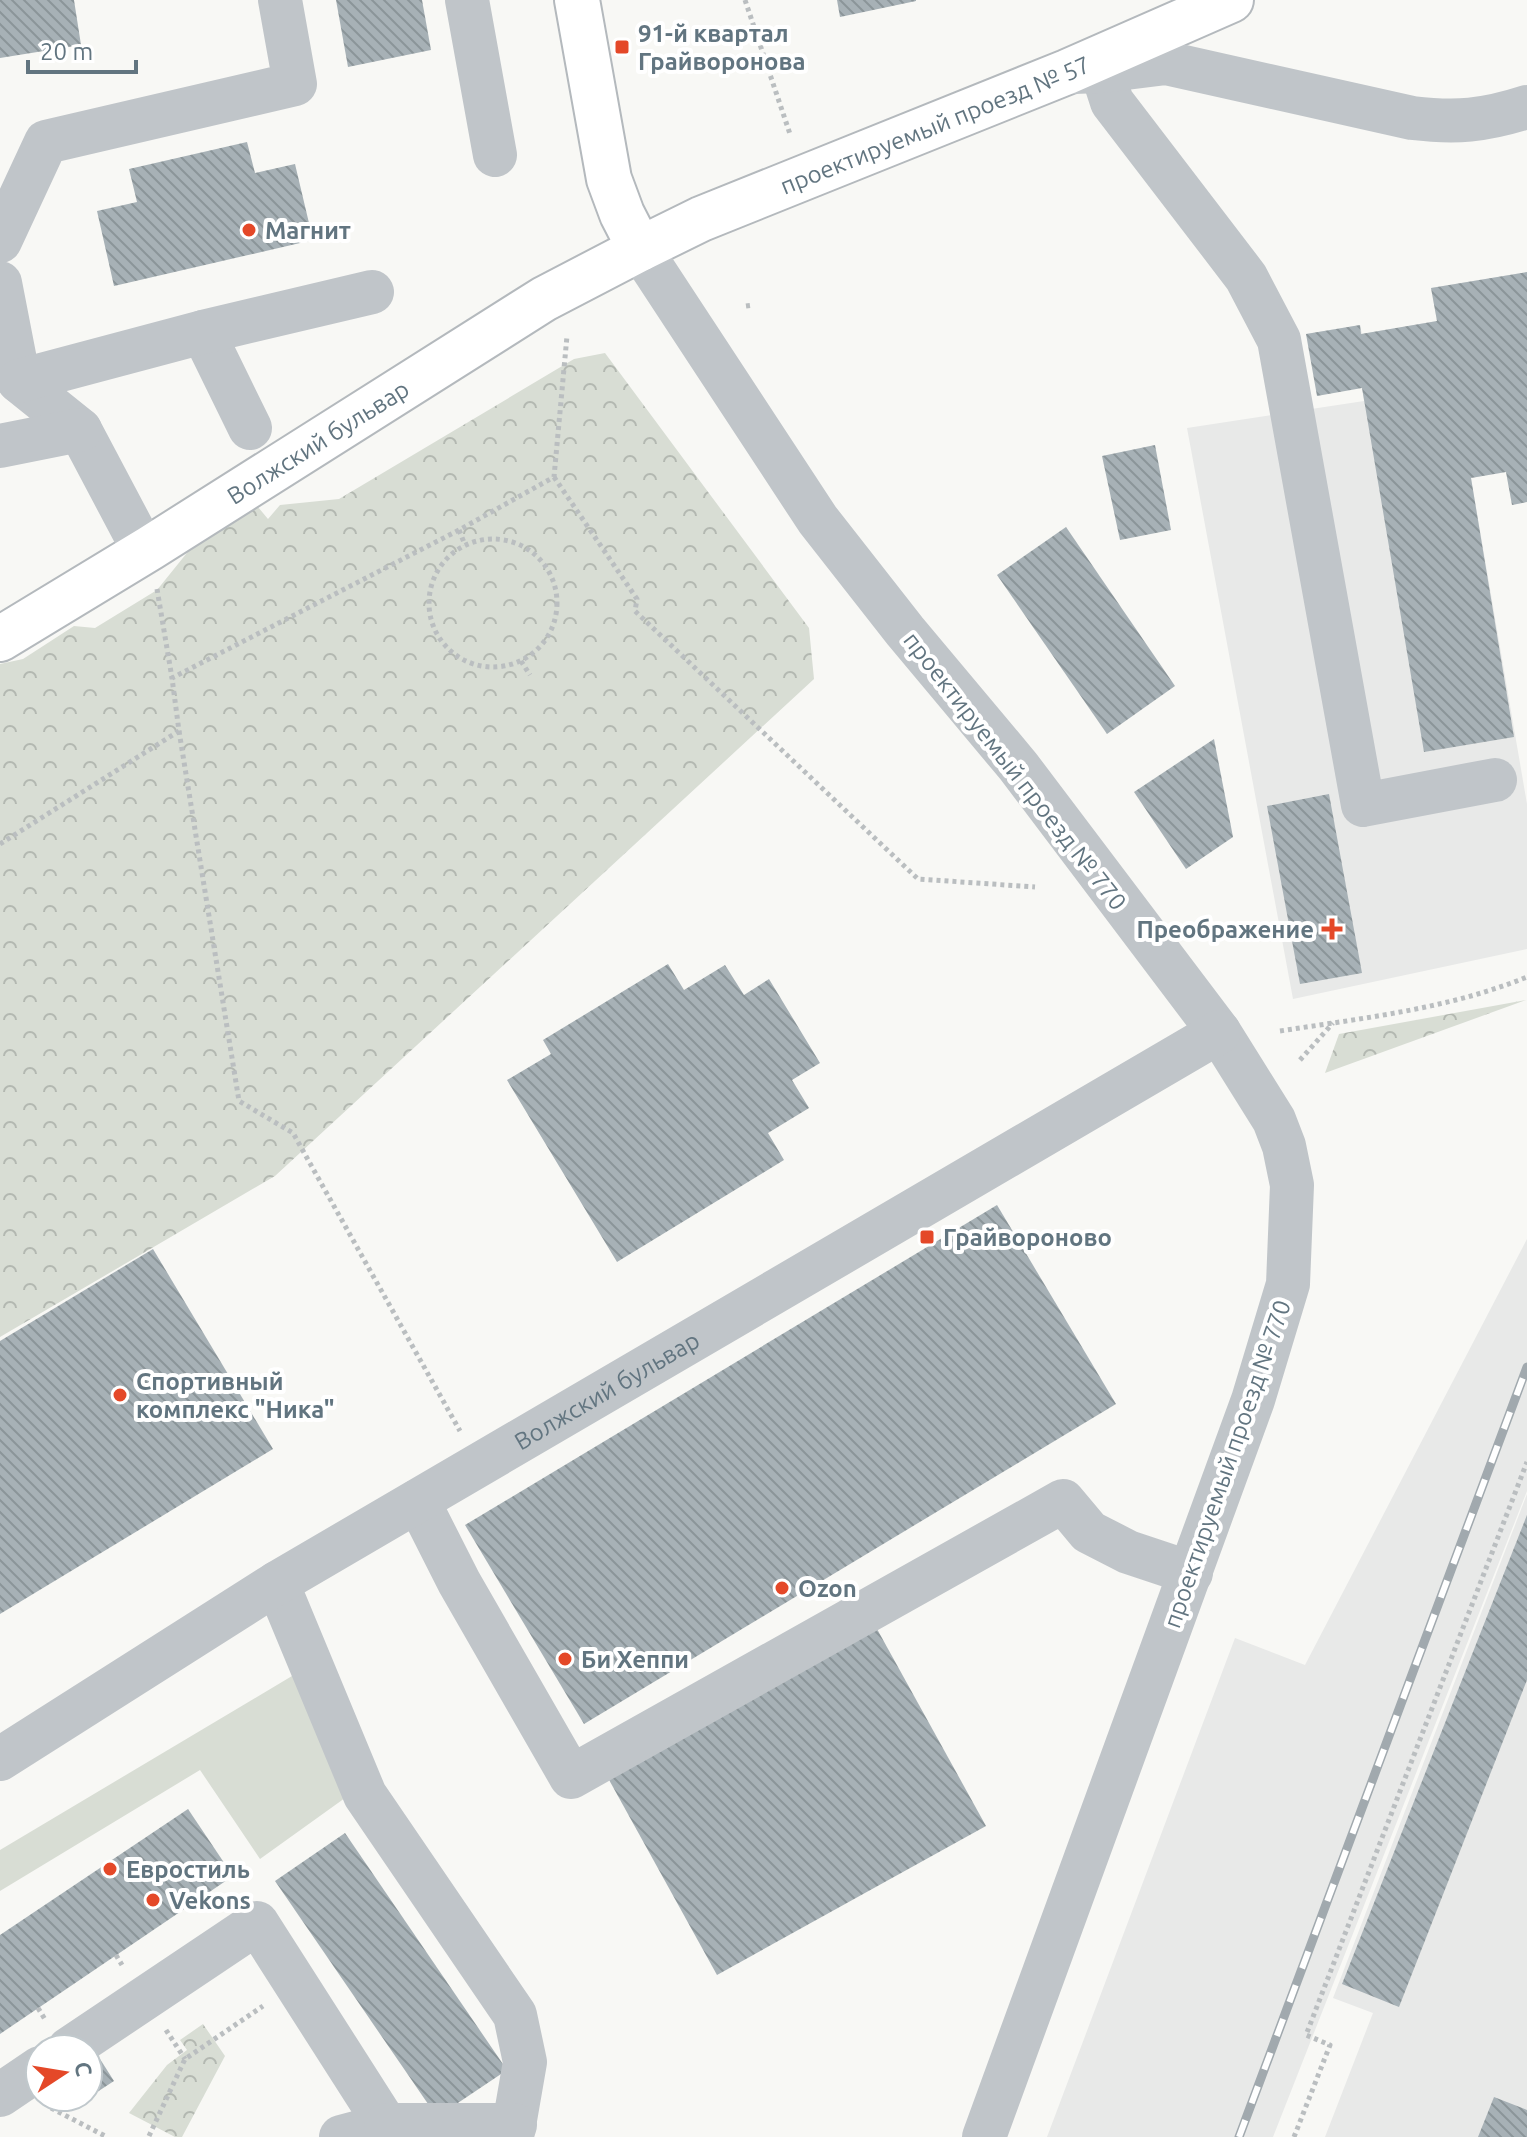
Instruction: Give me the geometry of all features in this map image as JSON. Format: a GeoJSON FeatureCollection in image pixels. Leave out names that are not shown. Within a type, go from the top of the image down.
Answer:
{"type":"FeatureCollection","features":[{"type":"Feature","properties":{"kind":"main road"},"geometry":{"type":"LineString","coordinates":[[577,0],[609,179],[640,249]]}},
{"type":"Feature","properties":{"kind":"main road","name":"проектируемый проезд № 57"},"geometry":{"type":"LineString","coordinates":[[640,249],[701,219],[1085,72],[1231,0]]}},
{"type":"Feature","properties":{"kind":"main road","name":"Волжский бульвар"},"geometry":{"type":"LineString","coordinates":[[0,639],[150,570],[544,299],[640,249]]}},
{"type":"Feature","properties":{"kind":"street"},"geometry":{"type":"LineString","coordinates":[[0,241],[46,142],[295,84],[280,0]]}},
{"type":"Feature","properties":{"kind":"street"},"geometry":{"type":"LineString","coordinates":[[467,0],[495,155]]}},
{"type":"Feature","properties":{"kind":"street"},"geometry":{"type":"LineString","coordinates":[[1085,72],[1166,63],[1412,118],[1452,123],[1488,120],[1527,107]]}},
{"type":"Feature","properties":{"kind":"street"},"geometry":{"type":"LineString","coordinates":[[1085,72],[1112,102],[1246,277],[1279,340],[1363,805],[1495,780]]}},
{"type":"Feature","properties":{"kind":"street","name":"проектируемый проезд № 770"},"geometry":{"type":"LineString","coordinates":[[640,249],[818,520],[905,631],[1018,766],[1219,1032],[1274,1120],[1284,1146],[1292,1185],[1288,1284],[1253,1400],[984,2137]]}},
{"type":"Feature","properties":{"kind":"street"},"geometry":{"type":"LineString","coordinates":[[0,283],[19,381],[80,430],[150,570]]}},
{"type":"Feature","properties":{"kind":"street"},"geometry":{"type":"LineString","coordinates":[[19,381],[203,332],[372,292]]}},
{"type":"Feature","properties":{"kind":"street"},"geometry":{"type":"LineString","coordinates":[[203,332],[250,428]]}},
{"type":"Feature","properties":{"kind":"street"},"geometry":{"type":"LineString","coordinates":[[0,446],[80,430]]}},
{"type":"Feature","properties":{"kind":"street","name":"Волжский бульвар"},"geometry":{"type":"LineString","coordinates":[[0,1759],[277,1583],[1219,1032]]}},
{"type":"Feature","properties":{"kind":"street"},"geometry":{"type":"LineString","coordinates":[[418,1501],[459,1582],[571,1777],[1063,1501],[1089,1532],[1128,1552],[1191,1573]]}},
{"type":"Feature","properties":{"kind":"street"},"geometry":{"type":"LineString","coordinates":[[277,1583],[365,1795],[515,2015],[525,2062],[514,2131],[386,2125],[341,2137]]}},
{"type":"Feature","properties":{"kind":"street"},"geometry":{"type":"LineString","coordinates":[[93,2033],[257,1923],[386,2125]]}},
{"type":"Feature","properties":{"kind":"path"},"geometry":{"type":"LineString","coordinates":[[745,0],[790,134]]}},
{"type":"Feature","properties":{"kind":"path"},"geometry":{"type":"LineString","coordinates":[[746,306],[753,305]]}},
{"type":"Feature","properties":{"kind":"path"},"geometry":{"type":"LineString","coordinates":[[567,336],[554,477],[637,599],[635,611],[918,879],[1035,887]]}},
{"type":"Feature","properties":{"kind":"path"},"geometry":{"type":"LineString","coordinates":[[172,678],[459,530],[554,477]]}},
{"type":"Feature","properties":{"kind":"path"},"geometry":{"type":"LineString","coordinates":[[459,530],[465,545]]}},
{"type":"Feature","properties":{"kind":"path"},"geometry":{"type":"LineString","coordinates":[[490,538],[515,542],[536,555],[551,575],[557,599],[554,624],[541,646],[521,661],[496,667],[471,664],[450,650],[435,630],[429,606],[432,581],[445,559],[465,545],[490,538]]}},
{"type":"Feature","properties":{"kind":"path"},"geometry":{"type":"LineString","coordinates":[[150,570],[172,678],[239,1101],[293,1133],[460,1432]]}},
{"type":"Feature","properties":{"kind":"path"},"geometry":{"type":"LineString","coordinates":[[521,661],[530,675]]}},
{"type":"Feature","properties":{"kind":"path"},"geometry":{"type":"LineString","coordinates":[[0,844],[179,731]]}},
{"type":"Feature","properties":{"kind":"path"},"geometry":{"type":"LineString","coordinates":[[1280,1031],[1430,1007],[1527,977]]}},
{"type":"Feature","properties":{"kind":"path"},"geometry":{"type":"LineString","coordinates":[[1300,1060],[1334,1022]]}},
{"type":"Feature","properties":{"kind":"path"},"geometry":{"type":"LineString","coordinates":[[1294,2137],[1330,2045],[1306,2035],[1527,1462]]}},
{"type":"Feature","properties":{"kind":"path"},"geometry":{"type":"LineString","coordinates":[[149,2137],[185,2059],[298,1983]]}},
{"type":"Feature","properties":{"kind":"path"},"geometry":{"type":"LineString","coordinates":[[17,2083],[107,2137]]}},
{"type":"Feature","properties":{"kind":"shaded area"},"geometry":{"type":"Polygon","coordinates":[[[1527,272],[1527,502],[1512,505],[1506,472],[1471,478],[1527,804],[1527,949],[1293,999],[1187,428],[1364,401],[1362,388],[1306,334],[1360,325],[1362,334],[1437,321],[1431,288],[1527,272]]]}},
{"type":"Feature","properties":{"kind":"shaded area"},"geometry":{"type":"Polygon","coordinates":[[[1527,1239],[1527,1491],[1273,2137],[1047,2137],[1235,1638],[1305,1665],[1527,1239]]]}},
{"type":"Feature","properties":{"kind":"shaded area"},"geometry":{"type":"Polygon","coordinates":[[[1527,1494],[1527,2137],[1325,2137],[1373,2013],[1333,1998],[1527,1494]]]}},
{"type":"Feature","properties":{"kind":"green space"},"geometry":{"type":"Polygon","coordinates":[[[605,353],[809,628],[814,679],[275,1176],[0,1337],[0,664],[23,659],[74,626],[95,628],[157,590],[203,533],[258,507],[268,519],[280,505],[339,499],[574,359],[605,353]]]}},
{"type":"Feature","properties":{"kind":"green space"},"geometry":{"type":"Polygon","coordinates":[[[1526,1000],[1325,1073],[1339,1034],[1526,1000]]]}},
{"type":"Feature","properties":{"kind":"green space"},"geometry":{"type":"Polygon","coordinates":[[[297,1673],[345,1798],[260,1859],[200,1770],[0,1891],[0,1850],[297,1673]]]}},
{"type":"Feature","properties":{"kind":"green space"},"geometry":{"type":"Polygon","coordinates":[[[203,2024],[225,2056],[182,2137],[175,2137],[129,2113],[167,2065],[187,2050],[180,2040],[203,2024]]]}},
{"type":"Feature","properties":{"kind":"building"},"geometry":{"type":"Polygon","coordinates":[[[0,0],[74,0],[81,45],[0,58],[0,0]]]}},
{"type":"Feature","properties":{"kind":"building"},"geometry":{"type":"Polygon","coordinates":[[[336,0],[422,0],[431,50],[348,67],[336,0]]]}},
{"type":"Feature","properties":{"kind":"building"},"geometry":{"type":"Polygon","coordinates":[[[837,0],[916,0],[916,1],[840,17],[837,0]]]}},
{"type":"Feature","properties":{"kind":"building"},"geometry":{"type":"Polygon","coordinates":[[[247,142],[255,173],[295,164],[313,240],[114,286],[97,211],[137,202],[129,169],[247,142]]]}},
{"type":"Feature","properties":{"kind":"building"},"geometry":{"type":"Polygon","coordinates":[[[1527,272],[1527,502],[1512,505],[1506,472],[1471,478],[1514,737],[1424,752],[1362,388],[1317,396],[1306,334],[1360,325],[1361,334],[1437,321],[1431,288],[1527,272]]]}},
{"type":"Feature","properties":{"kind":"building"},"geometry":{"type":"Polygon","coordinates":[[[1155,445],[1171,530],[1120,540],[1102,456],[1155,445]]]}},
{"type":"Feature","properties":{"kind":"building"},"geometry":{"type":"Polygon","coordinates":[[[1066,527],[1175,686],[1107,734],[997,575],[1066,527]]]}},
{"type":"Feature","properties":{"kind":"building"},"geometry":{"type":"Polygon","coordinates":[[[1214,739],[1233,837],[1186,869],[1134,792],[1214,739]]]}},
{"type":"Feature","properties":{"kind":"building"},"geometry":{"type":"Polygon","coordinates":[[[1329,794],[1362,973],[1300,984],[1267,806],[1329,794]]]}},
{"type":"Feature","properties":{"kind":"building"},"geometry":{"type":"Polygon","coordinates":[[[668,964],[684,990],[725,965],[744,995],[769,979],[820,1063],[792,1080],[809,1108],[768,1133],[784,1160],[617,1262],[507,1080],[551,1054],[543,1040],[668,964]]]}},
{"type":"Feature","properties":{"kind":"building"},"geometry":{"type":"Polygon","coordinates":[[[997,1205],[1116,1404],[584,1724],[465,1525],[997,1205]]]}},
{"type":"Feature","properties":{"kind":"building","name":"Спортивный комплекс \"Ника\""},"geometry":{"type":"Polygon","coordinates":[[[153,1249],[273,1449],[0,1614],[0,1341],[153,1249]]]}},
{"type":"Feature","properties":{"kind":"building"},"geometry":{"type":"Polygon","coordinates":[[[1527,1515],[1527,1680],[1399,2007],[1342,1984],[1527,1515]]]}},
{"type":"Feature","properties":{"kind":"building"},"geometry":{"type":"Polygon","coordinates":[[[877,1629],[986,1826],[717,1975],[608,1778],[877,1629]]]}},
{"type":"Feature","properties":{"kind":"building"},"geometry":{"type":"Polygon","coordinates":[[[188,1809],[233,1876],[0,2034],[0,1935],[188,1809]]]}},
{"type":"Feature","properties":{"kind":"building"},"geometry":{"type":"Polygon","coordinates":[[[345,1833],[507,2070],[437,2117],[275,1881],[345,1833]]]}},
{"type":"Feature","properties":{"kind":"building"},"geometry":{"type":"Polygon","coordinates":[[[104,2065],[114,2081],[104,2088],[104,2065]]]}},
{"type":"Feature","properties":{"kind":"building"},"geometry":{"type":"Polygon","coordinates":[[[1494,2097],[1527,2110],[1527,2137],[1478,2137],[1494,2097]]]}},
{"type":"Feature","properties":{"kind":"railway"},"geometry":{"type":"LineString","coordinates":[[1239,2137],[1527,1367]]}},
{"type":"Feature","properties":{"kind":"place","name":"91-й квартал Грайворонова"},"geometry":{"type":"Point","coordinates":[622,47]}},
{"type":"Feature","properties":{"kind":"place","name":"Магнит"},"geometry":{"type":"Point","coordinates":[249,230]}},
{"type":"Feature","properties":{"kind":"place","name":"Преображение"},"geometry":{"type":"Point","coordinates":[1332,929]}},
{"type":"Feature","properties":{"kind":"place","name":"Грайвороново"},"geometry":{"type":"Point","coordinates":[927,1237]}},
{"type":"Feature","properties":{"kind":"place","name":"Спортивный комплекс \"Ника\""},"geometry":{"type":"Point","coordinates":[120,1395]}},
{"type":"Feature","properties":{"kind":"place","name":"Ozon"},"geometry":{"type":"Point","coordinates":[782,1588]}},
{"type":"Feature","properties":{"kind":"place","name":"Би Хеппи"},"geometry":{"type":"Point","coordinates":[565,1659]}},
{"type":"Feature","properties":{"kind":"place","name":"Евростиль"},"geometry":{"type":"Point","coordinates":[110,1869]}},
{"type":"Feature","properties":{"kind":"place","name":"Vekons"},"geometry":{"type":"Point","coordinates":[153,1900]}}]}
